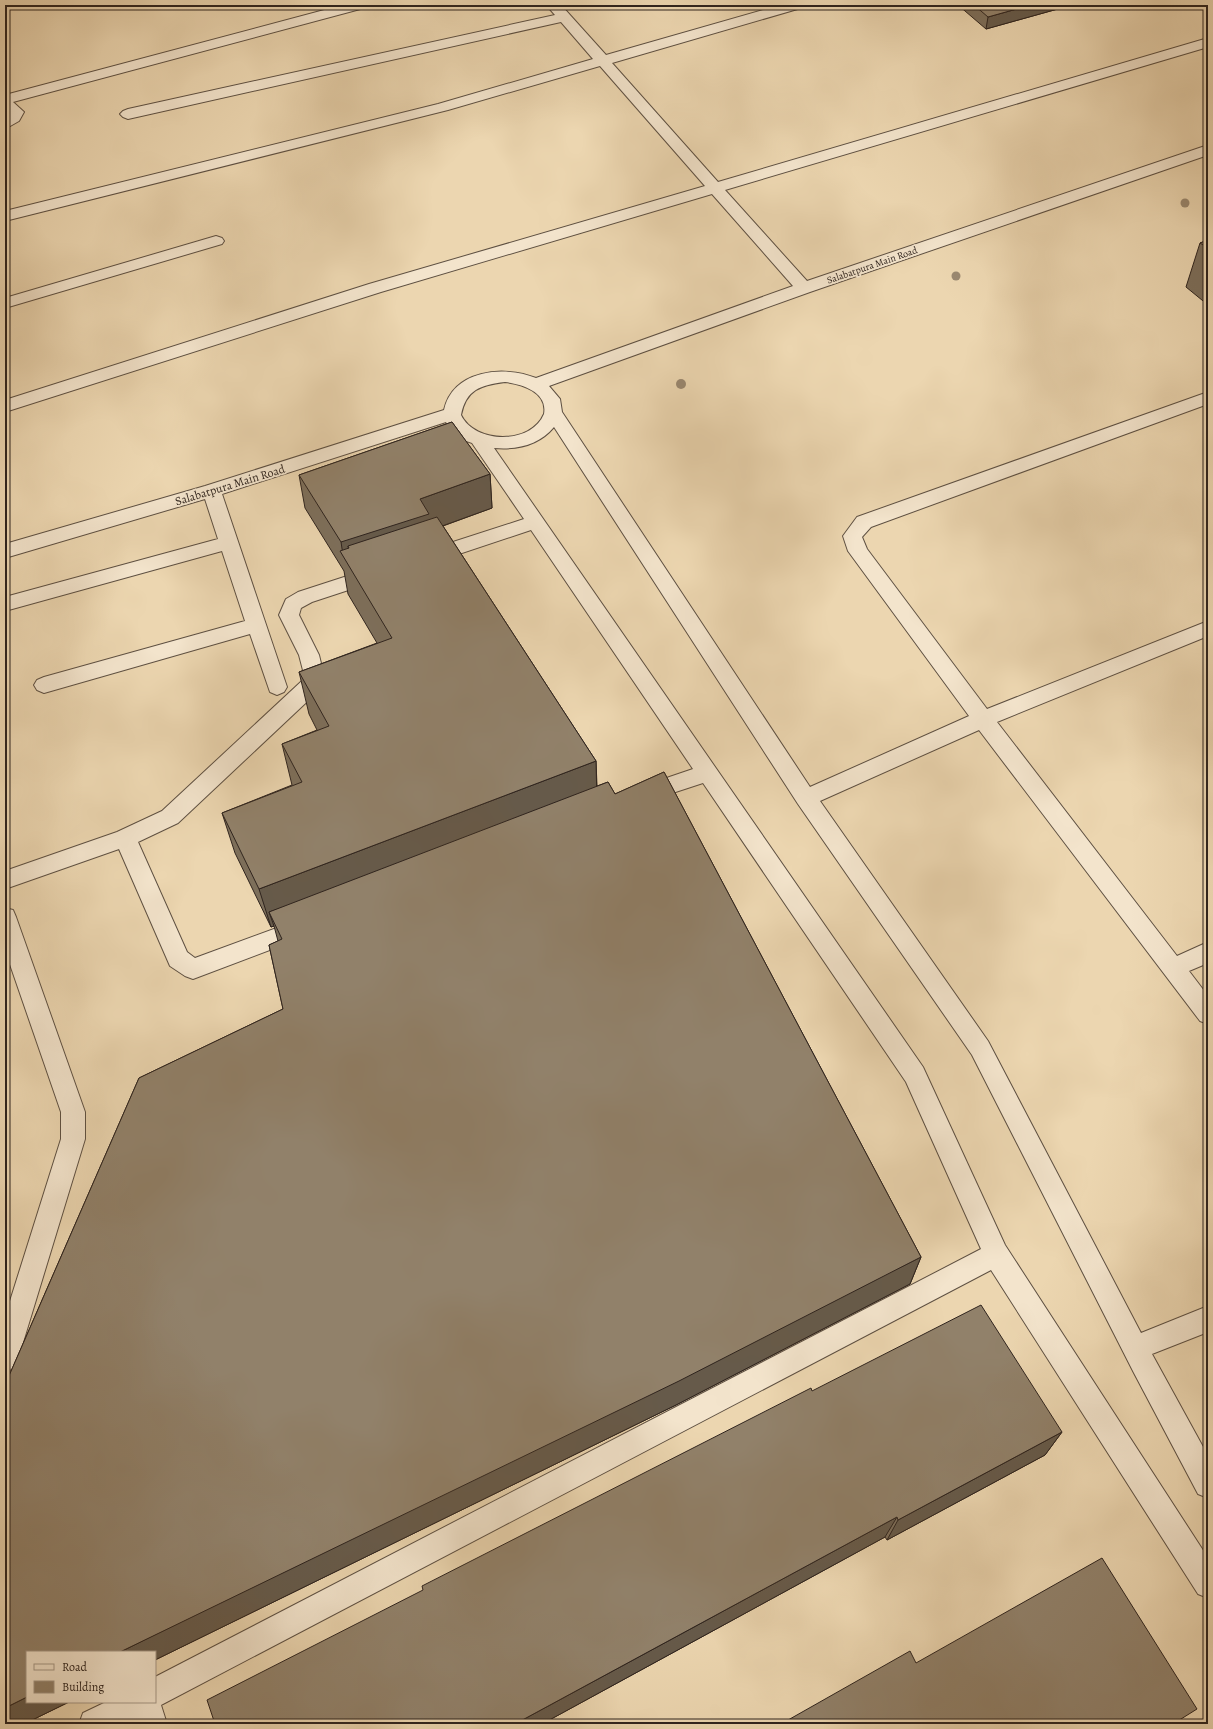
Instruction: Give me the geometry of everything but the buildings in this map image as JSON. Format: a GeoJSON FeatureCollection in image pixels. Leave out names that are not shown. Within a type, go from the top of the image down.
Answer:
{"type":"FeatureCollection","features":[{"type":"Feature","properties":{"kind":"street"},"geometry":{"type":"LineString","coordinates":[[5,124],[14,118],[16,112],[5,101],[359,5]]}},
{"type":"Feature","properties":{"kind":"street"},"geometry":{"type":"LineString","coordinates":[[553,5],[804,288]]}},
{"type":"Feature","properties":{"kind":"street"},"geometry":{"type":"LineString","coordinates":[[742,5],[754,17]]}},
{"type":"Feature","properties":{"kind":"street"},"geometry":{"type":"LineString","coordinates":[[5,216],[444,107],[796,5]]}},
{"type":"Feature","properties":{"kind":"street"},"geometry":{"type":"LineString","coordinates":[[128,114],[564,17]]}},
{"type":"Feature","properties":{"kind":"street"},"geometry":{"type":"LineString","coordinates":[[5,406],[375,288],[1208,42]]}},
{"type":"Feature","properties":{"kind":"street","name":"Salabatpura Main Road"},"geometry":{"type":"LineString","coordinates":[[536,384],[804,288],[1208,150]]}},
{"type":"Feature","properties":{"kind":"street"},"geometry":{"type":"LineString","coordinates":[[5,303],[216,241]]}},
{"type":"Feature","properties":{"kind":"street"},"geometry":{"type":"LineString","coordinates":[[554,413],[549,423],[540,432],[527,439],[506,443],[495,443],[479,440],[466,434],[457,425],[452,414],[454,402],[461,392],[473,383],[488,378],[505,376],[522,378],[536,384],[547,392],[553,402],[554,413],[806,798],[980,1048],[1135,1348],[1208,1484]]}},
{"type":"Feature","properties":{"kind":"street"},"geometry":{"type":"LineString","coordinates":[[1208,398],[864,522],[852,536],[858,551],[983,719],[1208,1014]]}},
{"type":"Feature","properties":{"kind":"street","name":"Salabatpura Main Road"},"geometry":{"type":"LineString","coordinates":[[5,551],[212,491],[452,414]]}},
{"type":"Feature","properties":{"kind":"street"},"geometry":{"type":"LineString","coordinates":[[479,440],[915,1076],[996,1254],[1208,1584]]}},
{"type":"Feature","properties":{"kind":"street"},"geometry":{"type":"LineString","coordinates":[[212,491],[228,544],[277,687]]}},
{"type":"Feature","properties":{"kind":"street"},"geometry":{"type":"LineString","coordinates":[[5,880],[125,838],[170,817],[305,692],[315,680],[314,668],[309,654],[290,615],[293,604],[306,597],[536,522]]}},
{"type":"Feature","properties":{"kind":"street"},"geometry":{"type":"LineString","coordinates":[[5,604],[228,544]]}},
{"type":"Feature","properties":{"kind":"street"},"geometry":{"type":"LineString","coordinates":[[44,685],[256,625]]}},
{"type":"Feature","properties":{"kind":"street"},"geometry":{"type":"LineString","coordinates":[[806,798],[983,719],[1208,628]]}},
{"type":"Feature","properties":{"kind":"street"},"geometry":{"type":"LineString","coordinates":[[625,802],[707,773]]}},
{"type":"Feature","properties":{"kind":"street"},"geometry":{"type":"LineString","coordinates":[[125,838],[178,959],[193,969],[324,919]]}},
{"type":"Feature","properties":{"kind":"street"},"geometry":{"type":"LineString","coordinates":[[5,917],[73,1112],[73,1139],[5,1358]]}},
{"type":"Feature","properties":{"kind":"street"},"geometry":{"type":"LineString","coordinates":[[1173,968],[1208,952]]}},
{"type":"Feature","properties":{"kind":"street"},"geometry":{"type":"LineString","coordinates":[[156,1692],[996,1254]]}},
{"type":"Feature","properties":{"kind":"street"},"geometry":{"type":"LineString","coordinates":[[1135,1348],[1208,1319]]}},
{"type":"Feature","properties":{"kind":"street"},"geometry":{"type":"LineString","coordinates":[[94,1724],[136,1703]]}},
{"type":"Feature","properties":{"kind":"street"},"geometry":{"type":"LineString","coordinates":[[145,1703],[152,1724]]}}]}
